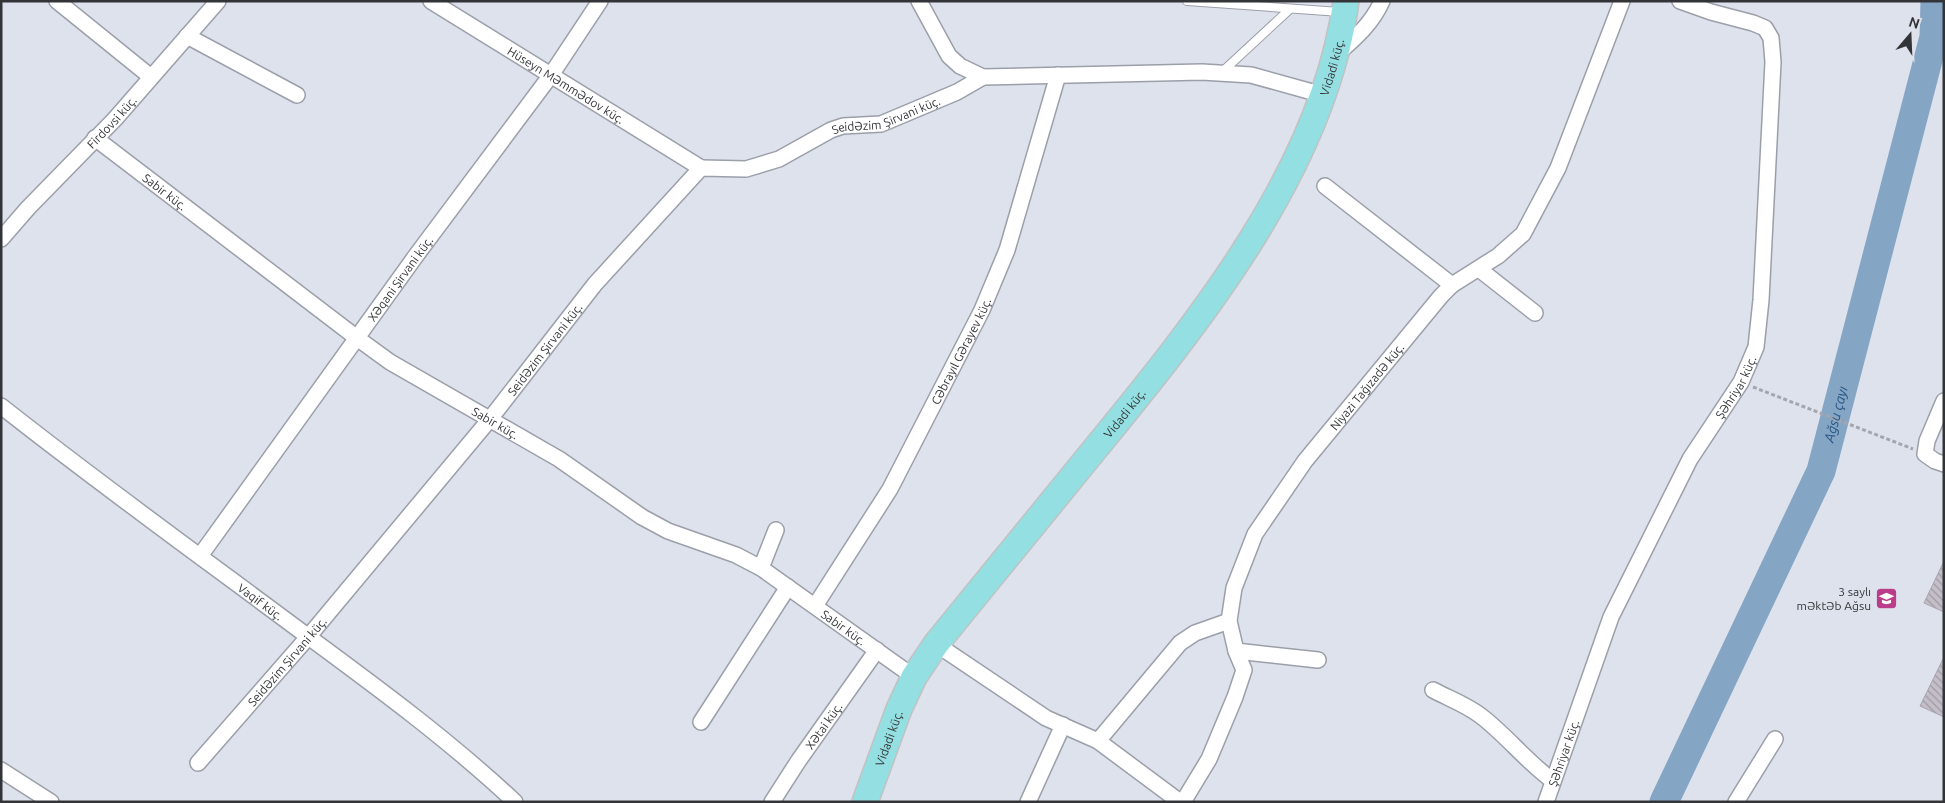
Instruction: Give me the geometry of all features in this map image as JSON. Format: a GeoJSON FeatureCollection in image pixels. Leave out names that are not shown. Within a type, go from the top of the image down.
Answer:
{"type":"FeatureCollection","features":[{"type":"Feature","properties":{"kind":"main road","name":"Vidadi küç."},"geometry":{"type":"LineString","coordinates":[[865,802],[899,709],[914,677],[936,644],[1139,396],[1219,289],[1274,201],[1292,168],[1323,95],[1336,55],[1345,7]]}},
{"type":"Feature","properties":{"kind":"street"},"geometry":{"type":"LineString","coordinates":[[57,1],[151,77]]}},
{"type":"Feature","properties":{"kind":"street","name":"Firdovsi küç."},"geometry":{"type":"LineString","coordinates":[[1,239],[115,119],[218,1]]}},
{"type":"Feature","properties":{"kind":"street","name":"Hüseyn Məmmədov küç."},"geometry":{"type":"LineString","coordinates":[[431,1],[701,168]]}},
{"type":"Feature","properties":{"kind":"street","name":"Xəqani Şirvani küç."},"geometry":{"type":"LineString","coordinates":[[200,556],[421,249],[551,75],[600,1]]}},
{"type":"Feature","properties":{"kind":"street"},"geometry":{"type":"LineString","coordinates":[[919,1],[949,56],[960,66],[983,77],[1202,72],[1251,75],[1323,95]]}},
{"type":"Feature","properties":{"kind":"street"},"geometry":{"type":"LineString","coordinates":[[1336,55],[1376,15],[1382,1]]}},
{"type":"Feature","properties":{"kind":"street","name":"Niyazi Tağızadə küç."},"geometry":{"type":"LineString","coordinates":[[1182,802],[1209,759],[1235,697],[1244,670],[1236,651],[1229,621],[1234,588],[1255,534],[1305,461],[1441,296],[1452,285],[1498,256],[1523,234],[1558,168],[1622,1]]}},
{"type":"Feature","properties":{"kind":"street","name":"Şəhriyar küç."},"geometry":{"type":"LineString","coordinates":[[1546,802],[1612,617],[1690,459],[1741,382],[1756,347],[1761,300],[1773,62],[1771,38],[1765,28],[1753,23],[1711,12],[1680,1]]}},
{"type":"Feature","properties":{"kind":"street"},"geometry":{"type":"LineString","coordinates":[[187,36],[297,95]]}},
{"type":"Feature","properties":{"kind":"street","name":"Cəbrayıl Gərayev küç."},"geometry":{"type":"LineString","coordinates":[[815,606],[890,489],[982,310],[1007,250],[1058,75]]}},
{"type":"Feature","properties":{"kind":"street","name":"Seidəzim Şirvani küç."},"geometry":{"type":"LineString","coordinates":[[198,763],[309,636],[490,419],[595,284],[701,168],[746,169],[779,159],[831,130],[843,126],[881,124],[957,92],[983,77]]}},
{"type":"Feature","properties":{"kind":"street","name":"Sabir küç."},"geometry":{"type":"LineString","coordinates":[[95,138],[357,338],[398,366],[559,459],[642,517],[668,531],[736,555],[761,568],[914,677]]}},
{"type":"Feature","properties":{"kind":"street"},"geometry":{"type":"LineString","coordinates":[[1325,186],[1452,285]]}},
{"type":"Feature","properties":{"kind":"street"},"geometry":{"type":"LineString","coordinates":[[1479,269],[1535,313]]}},
{"type":"Feature","properties":{"kind":"street"},"geometry":{"type":"LineString","coordinates":[[1944,401],[1927,441],[1925,454],[1944,464]]}},
{"type":"Feature","properties":{"kind":"street","name":"Vaqif küç."},"geometry":{"type":"LineString","coordinates":[[1,406],[83,470],[309,636],[472,761],[515,802]]}},
{"type":"Feature","properties":{"kind":"street"},"geometry":{"type":"LineString","coordinates":[[761,568],[776,530]]}},
{"type":"Feature","properties":{"kind":"street"},"geometry":{"type":"LineString","coordinates":[[700,722],[788,587]]}},
{"type":"Feature","properties":{"kind":"street"},"geometry":{"type":"LineString","coordinates":[[1098,741],[1180,643],[1195,633],[1229,621]]}},
{"type":"Feature","properties":{"kind":"street"},"geometry":{"type":"LineString","coordinates":[[936,644],[1046,718],[1098,741],[1182,802]]}},
{"type":"Feature","properties":{"kind":"street","name":"Xətai küç."},"geometry":{"type":"LineString","coordinates":[[772,802],[799,760],[877,650]]}},
{"type":"Feature","properties":{"kind":"street"},"geometry":{"type":"LineString","coordinates":[[1236,651],[1318,660]]}},
{"type":"Feature","properties":{"kind":"street"},"geometry":{"type":"LineString","coordinates":[[1433,690],[1479,715],[1513,744],[1535,768],[1553,781]]}},
{"type":"Feature","properties":{"kind":"street"},"geometry":{"type":"LineString","coordinates":[[1028,802],[1063,725]]}},
{"type":"Feature","properties":{"kind":"street"},"geometry":{"type":"LineString","coordinates":[[1736,802],[1775,739]]}},
{"type":"Feature","properties":{"kind":"street"},"geometry":{"type":"LineString","coordinates":[[1,770],[51,802]]}},
{"type":"Feature","properties":{"kind":"lane"},"geometry":{"type":"LineString","coordinates":[[1187,1],[1290,9],[1345,7]]}},
{"type":"Feature","properties":{"kind":"lane"},"geometry":{"type":"LineString","coordinates":[[1220,73],[1290,9]]}},
{"type":"Feature","properties":{"kind":"path"},"geometry":{"type":"LineString","coordinates":[[1741,382],[1899,444]]}},
{"type":"Feature","properties":{"kind":"building"},"geometry":{"type":"Polygon","coordinates":[[[1944,561],[1944,612],[1924,603],[1944,561]]]}},
{"type":"Feature","properties":{"kind":"building"},"geometry":{"type":"Polygon","coordinates":[[[1944,657],[1944,717],[1920,706],[1944,657]]]}},
{"type":"Feature","properties":{"kind":"waterway","name":"Ağsu çayı"},"geometry":{"type":"LineString","coordinates":[[1664,802],[1821,471],[1934,37],[1935,1]]}},
{"type":"Feature","properties":{"kind":"place","name":"3 saylı məktəb Ağsu"},"geometry":{"type":"Point","coordinates":[1887,598]}}]}
